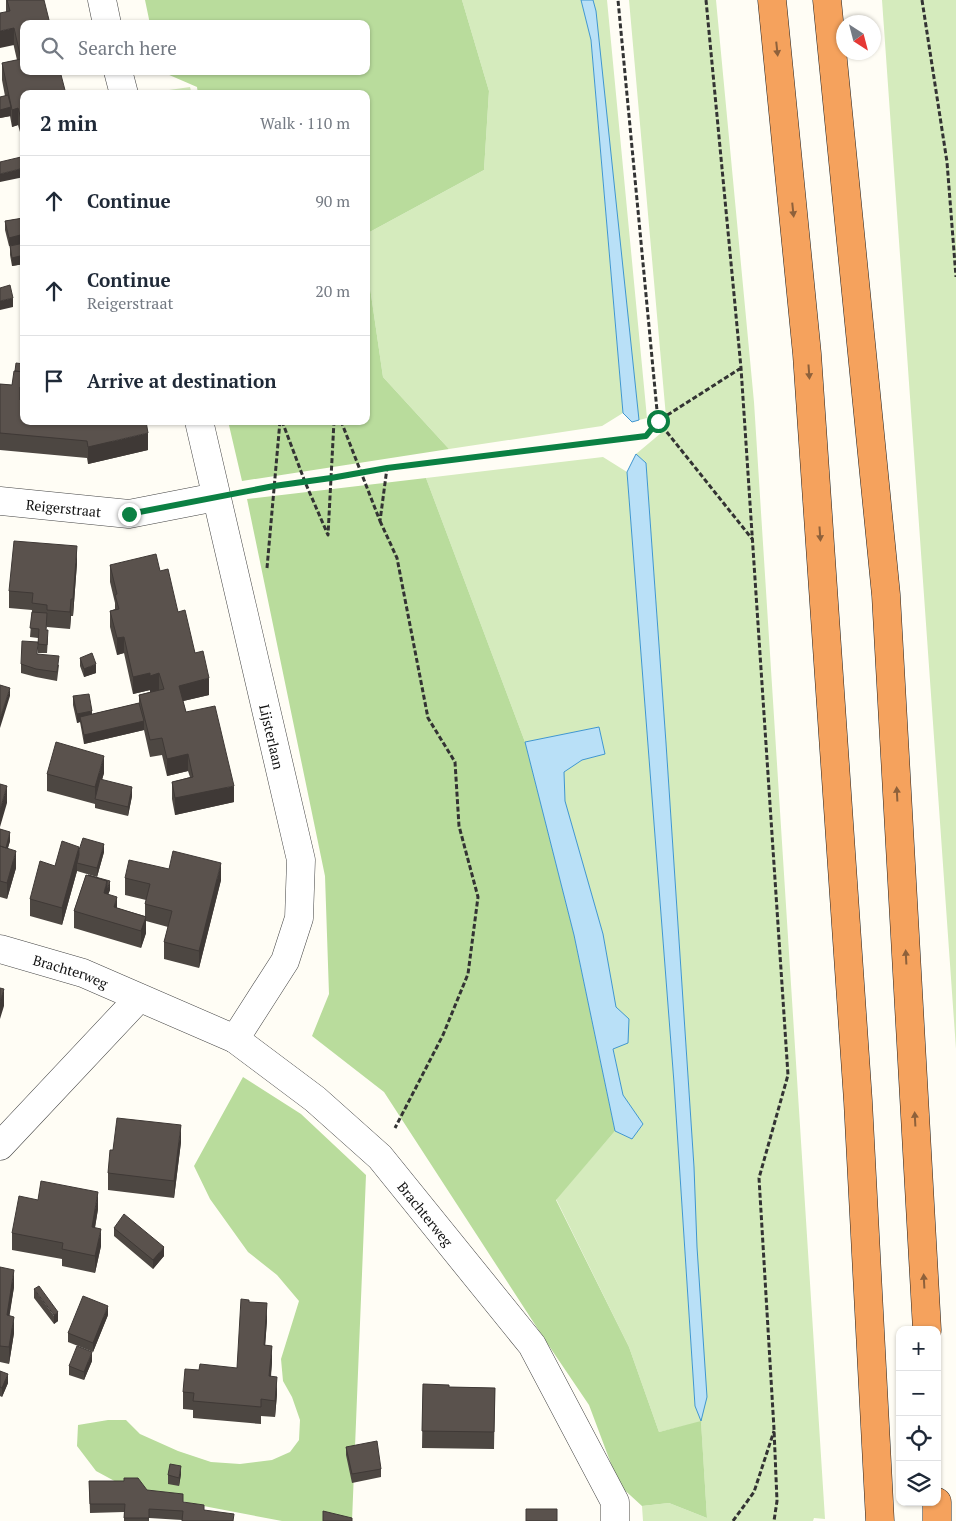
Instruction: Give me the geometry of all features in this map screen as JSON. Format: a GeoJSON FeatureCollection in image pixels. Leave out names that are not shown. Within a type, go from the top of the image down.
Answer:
{"type":"FeatureCollection","features":[{"type":"Feature","properties":{"kind":"highway"},"geometry":{"type":"LineString","coordinates":[[772,0],[807,354],[858,1101],[880,1521]]}},
{"type":"Feature","properties":{"kind":"highway"},"geometry":{"type":"LineString","coordinates":[[827,0],[886,595],[927,1326]]}},
{"type":"Feature","properties":{"kind":"highway"},"geometry":{"type":"LineString","coordinates":[[937,1506],[937,1521]]}},
{"type":"Feature","properties":{"kind":"street"},"geometry":{"type":"LineString","coordinates":[[102,0],[106,20]]}},
{"type":"Feature","properties":{"kind":"street"},"geometry":{"type":"LineString","coordinates":[[119,75],[123,90]]}},
{"type":"Feature","properties":{"kind":"street","name":"Lijsterlaan"},"geometry":{"type":"LineString","coordinates":[[200,425],[301,860],[298,918],[286,961],[235,1039]]}},
{"type":"Feature","properties":{"kind":"street","name":"Reigerstraat"},"geometry":{"type":"LineString","coordinates":[[0,501],[129,514],[216,497]]}},
{"type":"Feature","properties":{"kind":"street","name":"Brachterweg"},"geometry":{"type":"LineString","coordinates":[[0,949],[83,973],[235,1039],[315,1099],[380,1157],[532,1345],[615,1502],[615,1521]]}},
{"type":"Feature","properties":{"kind":"street"},"geometry":{"type":"LineString","coordinates":[[0,1146],[139,998]]}},
{"type":"Feature","properties":{"kind":"path"},"geometry":{"type":"LineString","coordinates":[[618,0],[658,421],[754,540]]}},
{"type":"Feature","properties":{"kind":"path"},"geometry":{"type":"LineString","coordinates":[[706,0],[741,368],[754,540],[788,1075],[759,1178],[774,1429],[777,1501],[774,1521]]}},
{"type":"Feature","properties":{"kind":"path"},"geometry":{"type":"LineString","coordinates":[[922,0],[947,162],[956,277]]}},
{"type":"Feature","properties":{"kind":"path"},"geometry":{"type":"LineString","coordinates":[[216,497],[387,468],[646,436],[658,421],[741,368]]}},
{"type":"Feature","properties":{"kind":"path"},"geometry":{"type":"LineString","coordinates":[[235,577],[266,571],[281,425]]}},
{"type":"Feature","properties":{"kind":"path"},"geometry":{"type":"LineString","coordinates":[[283,425],[328,535],[334,425]]}},
{"type":"Feature","properties":{"kind":"path"},"geometry":{"type":"LineString","coordinates":[[343,425],[380,521],[397,558],[428,718],[455,762],[458,826],[478,896],[468,974],[443,1035],[380,1157]]}},
{"type":"Feature","properties":{"kind":"path"},"geometry":{"type":"LineString","coordinates":[[380,521],[387,468]]}},
{"type":"Feature","properties":{"kind":"path"},"geometry":{"type":"LineString","coordinates":[[733,1521],[754,1492],[774,1429]]}},
{"type":"Feature","properties":{"kind":"green space"},"geometry":{"type":"Polygon","coordinates":[[[145,0],[462,0],[489,91],[484,170],[370,232],[370,90],[197,90],[197,87],[169,75],[370,75],[370,20],[149,20],[145,0]]]}},
{"type":"Feature","properties":{"kind":"green space"},"geometry":{"type":"Polygon","coordinates":[[[462,0],[581,0],[591,40],[623,413],[602,426],[449,449],[383,377],[370,288],[370,232],[484,170],[489,91],[462,0]]]}},
{"type":"Feature","properties":{"kind":"green space"},"geometry":{"type":"Polygon","coordinates":[[[593,0],[607,0],[647,418],[639,420],[593,0]]]}},
{"type":"Feature","properties":{"kind":"green space"},"geometry":{"type":"Polygon","coordinates":[[[629,0],[716,0],[754,402],[825,1519],[814,1518],[813,1521],[643,1521],[642,1506],[669,1503],[707,1518],[701,1422],[659,1432],[629,1347],[556,1199],[615,1131],[632,1139],[643,1124],[623,1095],[613,1048],[616,1008],[603,934],[565,801],[564,772],[582,760],[605,754],[599,727],[525,742],[426,478],[603,457],[627,472],[674,1083],[695,1406],[701,1420],[694,1167],[666,743],[646,463],[636,454],[667,428],[629,0]]]}},
{"type":"Feature","properties":{"kind":"green space"},"geometry":{"type":"Polygon","coordinates":[[[882,0],[956,0],[956,1049],[882,0]]]}},
{"type":"Feature","properties":{"kind":"green space"},"geometry":{"type":"Polygon","coordinates":[[[190,87],[191,90],[169,90],[190,87]]]}},
{"type":"Feature","properties":{"kind":"green space"},"geometry":{"type":"Polygon","coordinates":[[[370,288],[383,377],[449,449],[242,481],[229,425],[370,425],[370,288]]]}},
{"type":"Feature","properties":{"kind":"green space"},"geometry":{"type":"Polygon","coordinates":[[[426,478],[525,742],[574,935],[615,1131],[556,1200],[629,1347],[659,1432],[701,1421],[707,1518],[669,1503],[642,1506],[619,1485],[589,1405],[384,1092],[312,1036],[329,994],[325,876],[247,499],[426,478]]]}},
{"type":"Feature","properties":{"kind":"green space"},"geometry":{"type":"Polygon","coordinates":[[[243,1077],[301,1114],[366,1175],[352,1521],[282,1521],[193,1504],[120,1484],[96,1471],[77,1446],[78,1425],[108,1420],[126,1420],[140,1434],[178,1451],[211,1462],[240,1464],[272,1460],[290,1452],[299,1440],[300,1420],[292,1397],[283,1381],[281,1359],[299,1301],[277,1275],[248,1252],[210,1199],[194,1166],[243,1077]]]}},
{"type":"Feature","properties":{"kind":"water"},"geometry":{"type":"Polygon","coordinates":[[[581,0],[593,0],[596,11],[639,420],[632,422],[623,413],[591,40],[581,0]]]}},
{"type":"Feature","properties":{"kind":"water"},"geometry":{"type":"Polygon","coordinates":[[[636,454],[646,463],[666,743],[707,1397],[701,1421],[695,1406],[674,1083],[627,472],[636,454]]]}},
{"type":"Feature","properties":{"kind":"water"},"geometry":{"type":"Polygon","coordinates":[[[599,727],[605,754],[582,760],[564,772],[565,801],[603,934],[616,1007],[629,1019],[628,1043],[613,1049],[623,1095],[643,1124],[632,1139],[615,1131],[574,935],[525,742],[599,727]]]}},
{"type":"Feature","properties":{"kind":"building"},"geometry":{"type":"Polygon","coordinates":[[[7,0],[44,0],[49,20],[20,20],[20,55],[14,28],[0,31],[0,13],[10,11],[7,0]]]}},
{"type":"Feature","properties":{"kind":"building"},"geometry":{"type":"Polygon","coordinates":[[[20,59],[20,75],[61,75],[65,90],[20,90],[20,115],[18,108],[12,110],[2,63],[20,59]]]}},
{"type":"Feature","properties":{"kind":"building"},"geometry":{"type":"Polygon","coordinates":[[[8,95],[11,107],[0,110],[0,97],[8,95]]]}},
{"type":"Feature","properties":{"kind":"building"},"geometry":{"type":"Polygon","coordinates":[[[20,157],[20,169],[0,174],[0,162],[20,157]]]}},
{"type":"Feature","properties":{"kind":"building"},"geometry":{"type":"Polygon","coordinates":[[[20,218],[20,235],[9,238],[5,221],[20,218]]]}},
{"type":"Feature","properties":{"kind":"building"},"geometry":{"type":"Polygon","coordinates":[[[20,244],[20,256],[12,258],[10,246],[20,244]]]}},
{"type":"Feature","properties":{"kind":"building"},"geometry":{"type":"Polygon","coordinates":[[[10,285],[13,298],[0,301],[0,288],[10,285]]]}},
{"type":"Feature","properties":{"kind":"building"},"geometry":{"type":"Polygon","coordinates":[[[16,363],[20,364],[20,372],[15,371],[16,363]]]}},
{"type":"Feature","properties":{"kind":"building"},"geometry":{"type":"Polygon","coordinates":[[[14,371],[20,372],[20,425],[147,425],[148,433],[88,447],[87,441],[0,433],[0,384],[12,385],[14,371]]]}},
{"type":"Feature","properties":{"kind":"building"},"geometry":{"type":"Polygon","coordinates":[[[14,541],[77,546],[73,599],[71,599],[70,612],[47,610],[47,605],[32,603],[33,593],[9,591],[14,541]]]}},
{"type":"Feature","properties":{"kind":"building"},"geometry":{"type":"Polygon","coordinates":[[[156,554],[160,571],[168,569],[178,612],[185,610],[195,653],[203,651],[209,678],[179,686],[186,712],[215,706],[234,786],[175,798],[172,782],[193,777],[188,754],[167,759],[162,738],[150,740],[139,695],[164,689],[159,673],[150,676],[150,673],[133,677],[124,637],[117,638],[110,611],[119,609],[110,565],[156,554]]]}},
{"type":"Feature","properties":{"kind":"building"},"geometry":{"type":"Polygon","coordinates":[[[32,612],[47,613],[47,645],[38,644],[39,629],[30,628],[32,612]]]}},
{"type":"Feature","properties":{"kind":"building"},"geometry":{"type":"Polygon","coordinates":[[[22,641],[38,642],[37,654],[59,656],[57,672],[36,669],[21,664],[22,641]]]}},
{"type":"Feature","properties":{"kind":"building"},"geometry":{"type":"Polygon","coordinates":[[[92,653],[96,664],[84,669],[80,658],[92,653]]]}},
{"type":"Feature","properties":{"kind":"building"},"geometry":{"type":"Polygon","coordinates":[[[0,685],[10,688],[0,719],[0,685]]]}},
{"type":"Feature","properties":{"kind":"building"},"geometry":{"type":"Polygon","coordinates":[[[89,694],[92,711],[77,714],[73,696],[89,694]]]}},
{"type":"Feature","properties":{"kind":"building"},"geometry":{"type":"Polygon","coordinates":[[[139,703],[144,721],[84,735],[80,717],[139,703]]]}},
{"type":"Feature","properties":{"kind":"building"},"geometry":{"type":"Polygon","coordinates":[[[56,742],[104,756],[95,787],[47,774],[56,742]]]}},
{"type":"Feature","properties":{"kind":"building"},"geometry":{"type":"Polygon","coordinates":[[[100,779],[132,787],[128,807],[95,799],[100,779]]]}},
{"type":"Feature","properties":{"kind":"building"},"geometry":{"type":"Polygon","coordinates":[[[0,784],[7,786],[0,810],[0,784]]]}},
{"type":"Feature","properties":{"kind":"building"},"geometry":{"type":"Polygon","coordinates":[[[0,829],[10,832],[6,848],[0,846],[0,829]]]}},
{"type":"Feature","properties":{"kind":"building"},"geometry":{"type":"Polygon","coordinates":[[[83,838],[104,844],[97,868],[77,863],[83,838]]]}},
{"type":"Feature","properties":{"kind":"building"},"geometry":{"type":"Polygon","coordinates":[[[62,841],[79,847],[62,908],[30,899],[40,861],[55,866],[62,841]]]}},
{"type":"Feature","properties":{"kind":"building"},"geometry":{"type":"Polygon","coordinates":[[[0,846],[16,851],[7,883],[0,881],[0,846]]]}},
{"type":"Feature","properties":{"kind":"building"},"geometry":{"type":"Polygon","coordinates":[[[173,851],[221,863],[199,951],[164,942],[172,911],[145,904],[150,884],[125,878],[129,860],[169,869],[173,851]]]}},
{"type":"Feature","properties":{"kind":"building"},"geometry":{"type":"Polygon","coordinates":[[[86,875],[107,881],[104,893],[117,897],[114,907],[146,917],[141,931],[74,911],[86,875]]]}},
{"type":"Feature","properties":{"kind":"building"},"geometry":{"type":"Polygon","coordinates":[[[88,875],[110,881],[107,890],[107,881],[88,875]]]}},
{"type":"Feature","properties":{"kind":"building"},"geometry":{"type":"Polygon","coordinates":[[[0,988],[4,989],[0,1002],[0,988]]]}},
{"type":"Feature","properties":{"kind":"building"},"geometry":{"type":"Polygon","coordinates":[[[117,1118],[181,1125],[174,1181],[108,1173],[110,1150],[113,1150],[117,1118]]]}},
{"type":"Feature","properties":{"kind":"building"},"geometry":{"type":"Polygon","coordinates":[[[41,1181],[98,1192],[92,1227],[101,1229],[95,1256],[62,1249],[63,1243],[12,1233],[19,1196],[38,1200],[41,1181]]]}},
{"type":"Feature","properties":{"kind":"building"},"geometry":{"type":"Polygon","coordinates":[[[124,1214],[164,1247],[153,1260],[114,1228],[124,1214]]]}},
{"type":"Feature","properties":{"kind":"building"},"geometry":{"type":"Polygon","coordinates":[[[0,1267],[14,1270],[7,1315],[14,1317],[9,1347],[0,1346],[0,1267]]]}},
{"type":"Feature","properties":{"kind":"building"},"geometry":{"type":"Polygon","coordinates":[[[39,1286],[58,1312],[54,1315],[34,1289],[39,1286]]]}},
{"type":"Feature","properties":{"kind":"building"},"geometry":{"type":"Polygon","coordinates":[[[83,1296],[108,1306],[93,1343],[68,1333],[83,1296]]]}},
{"type":"Feature","properties":{"kind":"building"},"geometry":{"type":"Polygon","coordinates":[[[241,1299],[249,1300],[249,1302],[267,1303],[264,1345],[272,1346],[269,1376],[277,1377],[275,1401],[261,1399],[261,1407],[193,1401],[194,1393],[183,1392],[185,1369],[199,1370],[200,1364],[237,1368],[241,1299]]]}},
{"type":"Feature","properties":{"kind":"building"},"geometry":{"type":"Polygon","coordinates":[[[77,1346],[92,1352],[84,1372],[69,1366],[77,1346]]]}},
{"type":"Feature","properties":{"kind":"building"},"geometry":{"type":"Polygon","coordinates":[[[0,1371],[8,1374],[2,1388],[0,1387],[0,1371]]]}},
{"type":"Feature","properties":{"kind":"building"},"geometry":{"type":"Polygon","coordinates":[[[423,1384],[449,1385],[449,1387],[495,1388],[494,1432],[422,1431],[423,1384]]]}},
{"type":"Feature","properties":{"kind":"building"},"geometry":{"type":"Polygon","coordinates":[[[377,1441],[381,1469],[352,1474],[346,1447],[377,1441]]]}},
{"type":"Feature","properties":{"kind":"building"},"geometry":{"type":"Polygon","coordinates":[[[170,1464],[181,1466],[179,1478],[168,1475],[170,1464]]]}},
{"type":"Feature","properties":{"kind":"building"},"geometry":{"type":"Polygon","coordinates":[[[124,1478],[138,1478],[147,1490],[183,1494],[183,1502],[204,1505],[204,1510],[234,1514],[233,1521],[182,1521],[183,1511],[149,1509],[149,1518],[124,1518],[125,1504],[90,1504],[89,1481],[124,1481],[124,1478]]]}},
{"type":"Feature","properties":{"kind":"building"},"geometry":{"type":"Polygon","coordinates":[[[526,1509],[557,1509],[557,1521],[526,1521],[526,1509]]]}},
{"type":"Feature","properties":{"kind":"building"},"geometry":{"type":"Polygon","coordinates":[[[323,1511],[352,1518],[352,1521],[323,1521],[323,1511]]]}},
{"type":"Feature","properties":{"kind":"route"},"geometry":{"type":"LineString","coordinates":[[129,514],[274,486],[387,468],[646,436],[658,421]]}}]}
